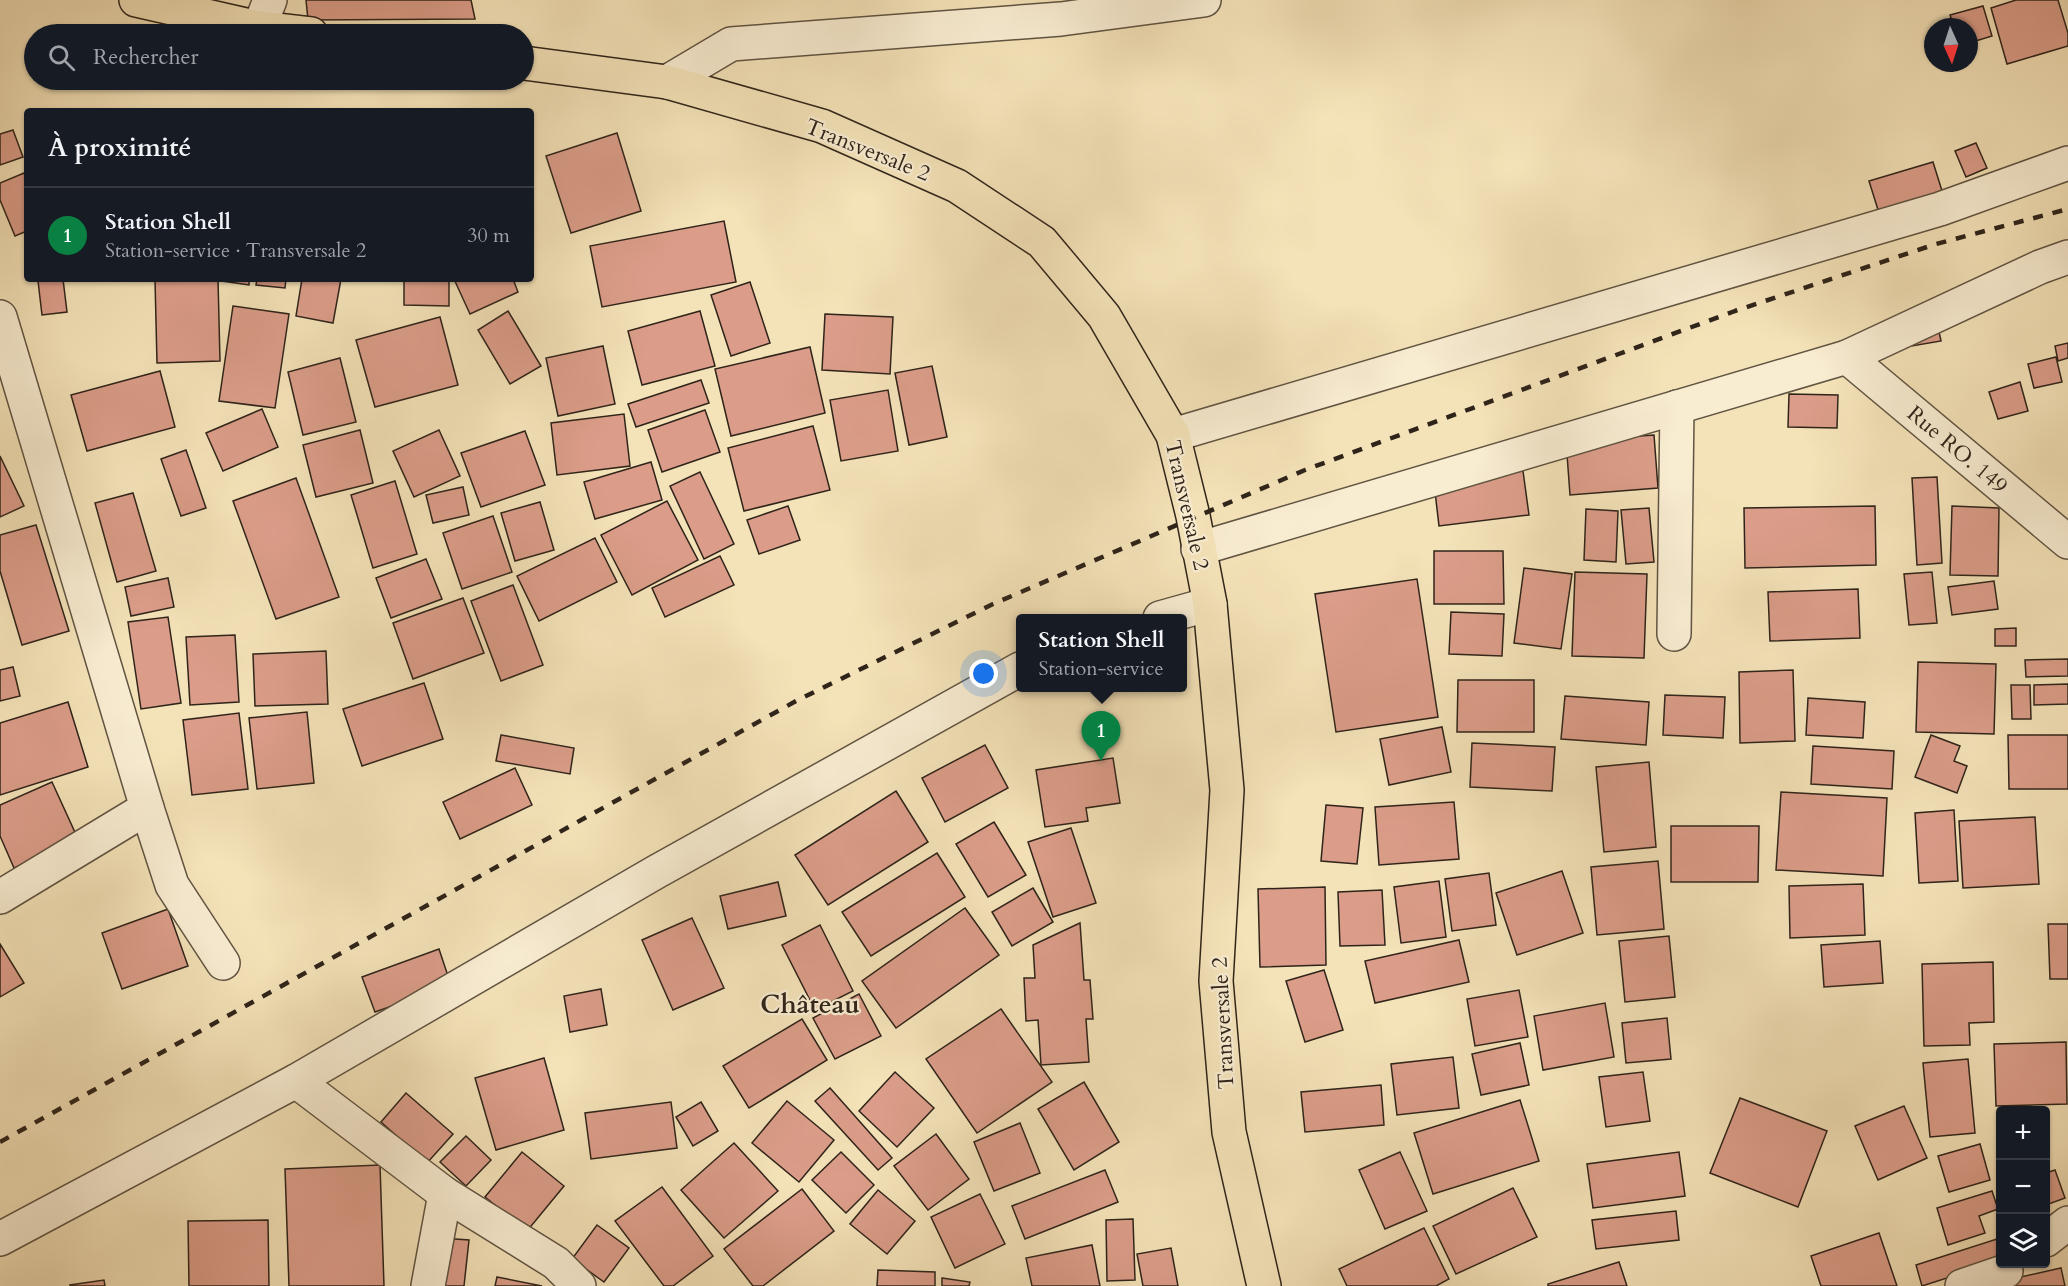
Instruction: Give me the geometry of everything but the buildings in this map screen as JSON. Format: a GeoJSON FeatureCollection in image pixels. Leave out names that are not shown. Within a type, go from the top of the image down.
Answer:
{"type":"FeatureCollection","features":[{"type":"Feature","properties":{"kind":"main road"},"geometry":{"type":"LineString","coordinates":[[136,0],[265,14],[288,24]]}},
{"type":"Feature","properties":{"kind":"main road","name":"Transversale 2"},"geometry":{"type":"LineString","coordinates":[[534,64],[667,82],[822,126],[957,186],[1042,242],[1104,316],[1173,435],[1193,516],[1210,604],[1227,790],[1216,981],[1229,1132],[1264,1286]]}},
{"type":"Feature","properties":{"kind":"street"},"geometry":{"type":"LineString","coordinates":[[667,82],[731,44],[1061,19],[1204,0]]}},
{"type":"Feature","properties":{"kind":"street"},"geometry":{"type":"LineString","coordinates":[[1173,435],[1940,208],[2068,163]]}},
{"type":"Feature","properties":{"kind":"street"},"geometry":{"type":"LineString","coordinates":[[1198,549],[1847,357],[2040,267],[2068,257]]}},
{"type":"Feature","properties":{"kind":"street"},"geometry":{"type":"LineString","coordinates":[[0,317],[9,374],[172,885],[224,963]]}},
{"type":"Feature","properties":{"kind":"street","name":"Rue RO. 149"},"geometry":{"type":"LineString","coordinates":[[1847,357],[2068,542]]}},
{"type":"Feature","properties":{"kind":"street"},"geometry":{"type":"LineString","coordinates":[[1674,634],[1677,407]]}},
{"type":"Feature","properties":{"kind":"street"},"geometry":{"type":"LineString","coordinates":[[1174,614],[1210,604]]}},
{"type":"Feature","properties":{"kind":"street"},"geometry":{"type":"LineString","coordinates":[[0,1239],[296,1081],[656,872],[1016,671]]}},
{"type":"Feature","properties":{"kind":"street"},"geometry":{"type":"LineString","coordinates":[[0,897],[147,808]]}},
{"type":"Feature","properties":{"kind":"street"},"geometry":{"type":"LineString","coordinates":[[296,1081],[445,1194],[556,1263],[579,1286]]}},
{"type":"Feature","properties":{"kind":"street"},"geometry":{"type":"LineString","coordinates":[[428,1286],[445,1194]]}},
{"type":"Feature","properties":{"kind":"street"},"geometry":{"type":"LineString","coordinates":[[2050,1237],[2068,1223]]}},
{"type":"Feature","properties":{"kind":"street"},"geometry":{"type":"LineString","coordinates":[[1962,1286],[2008,1274]]}},
{"type":"Feature","properties":{"kind":"railway"},"geometry":{"type":"LineString","coordinates":[[0,1142],[796,701],[993,604],[1305,470],[1735,311],[1936,244],[2068,209]]}},
{"type":"Feature","properties":{"kind":"place","name":"Station Shell"},"geometry":{"type":"Point","coordinates":[1101,761]}},
{"type":"Feature","properties":{"kind":"district","name":"Château"},"geometry":{"type":"Point","coordinates":[810,1004]}}]}
